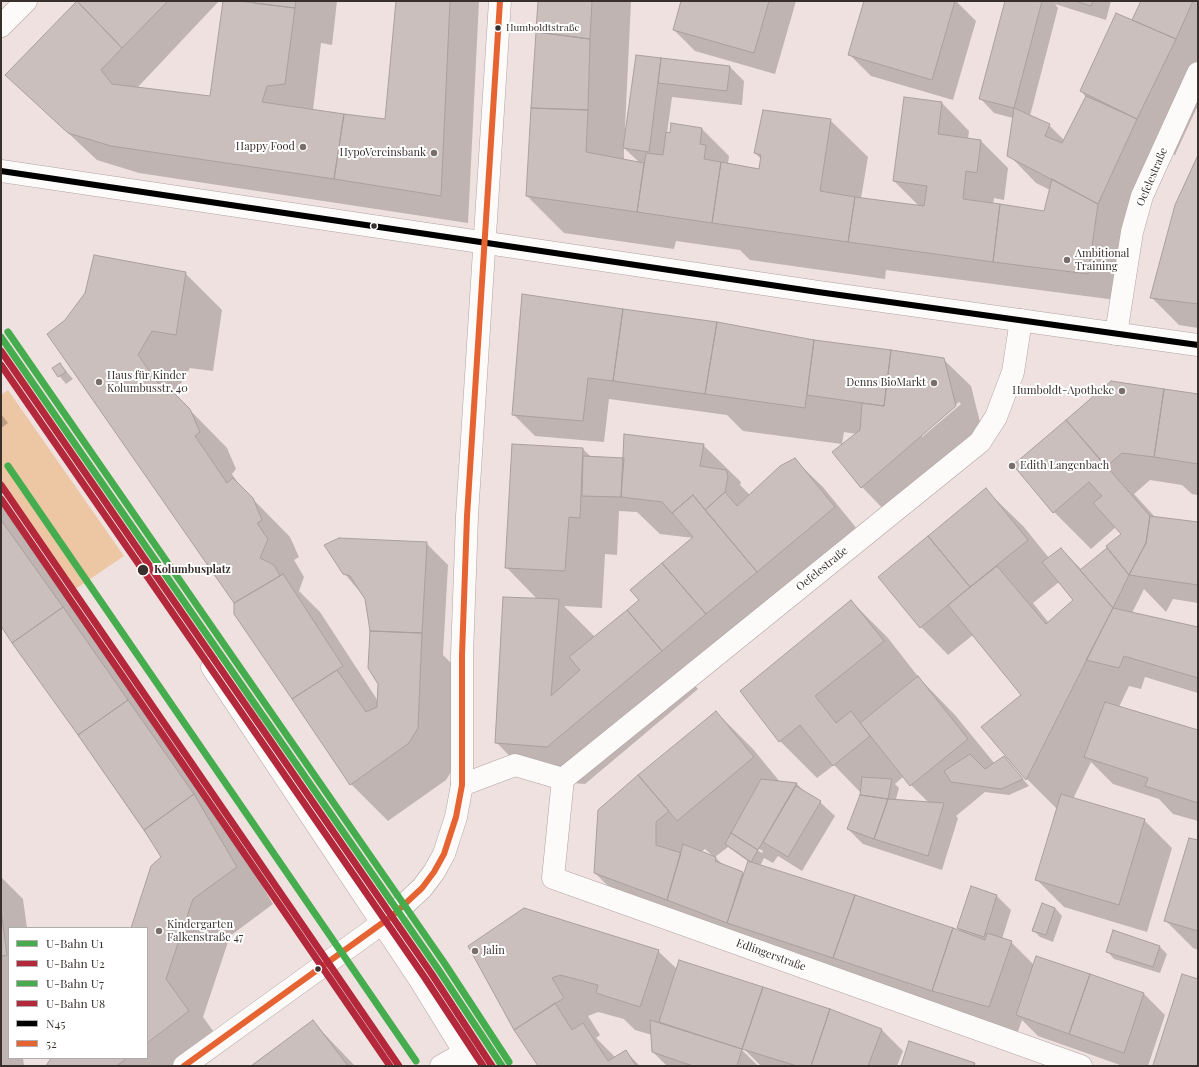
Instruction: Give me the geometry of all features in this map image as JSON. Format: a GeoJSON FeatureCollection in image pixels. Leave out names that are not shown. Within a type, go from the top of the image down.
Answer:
{"type":"FeatureCollection","features":[{"type":"Feature","properties":{"kind":"street"},"geometry":{"type":"LineString","coordinates":[[1,26],[26,1]]}},
{"type":"Feature","properties":{"kind":"street"},"geometry":{"type":"LineString","coordinates":[[184,1066],[382,923],[422,888],[441,861],[456,817],[462,785],[462,655],[467,516],[500,1]]}},
{"type":"Feature","properties":{"kind":"street","name":"Oefelestraße"},"geometry":{"type":"LineString","coordinates":[[1116,334],[1132,232],[1142,196],[1198,73]]}},
{"type":"Feature","properties":{"kind":"street"},"geometry":{"type":"LineString","coordinates":[[1,171],[484,243],[1198,345]]}},
{"type":"Feature","properties":{"kind":"street","name":"Oefelestraße"},"geometry":{"type":"LineString","coordinates":[[562,779],[980,442],[996,417],[1013,372],[1021,320]]}},
{"type":"Feature","properties":{"kind":"street"},"geometry":{"type":"LineString","coordinates":[[212,667],[382,923],[469,1059],[441,1066]]}},
{"type":"Feature","properties":{"kind":"street"},"geometry":{"type":"LineString","coordinates":[[462,785],[516,765],[562,779]]}},
{"type":"Feature","properties":{"kind":"street","name":"Edlingerstraße"},"geometry":{"type":"LineString","coordinates":[[562,779],[553,878],[1081,1066]]}},
{"type":"Feature","properties":{"kind":"shaded area"},"geometry":{"type":"Polygon","coordinates":[[[8,390],[124,556],[74,590],[1,485],[1,395],[8,390]]]}},
{"type":"Feature","properties":{"kind":"building"},"geometry":{"type":"Polygon","coordinates":[[[77,1],[168,1],[122,48],[77,1]]]}},
{"type":"Feature","properties":{"kind":"building"},"geometry":{"type":"Polygon","coordinates":[[[77,1],[122,48],[101,70],[112,84],[210,96],[223,1],[239,1],[295,8],[285,84],[267,86],[262,102],[344,114],[334,179],[111,146],[68,133],[5,75],[77,1]]]}},
{"type":"Feature","properties":{"kind":"building"},"geometry":{"type":"Polygon","coordinates":[[[254,1],[296,1],[295,8],[254,3],[254,1]]]}},
{"type":"Feature","properties":{"kind":"building"},"geometry":{"type":"Polygon","coordinates":[[[396,1],[450,1],[441,196],[334,179],[344,114],[385,119],[396,1]]]}},
{"type":"Feature","properties":{"kind":"building"},"geometry":{"type":"Polygon","coordinates":[[[538,1],[592,1],[590,39],[536,32],[538,1]]]}},
{"type":"Feature","properties":{"kind":"building"},"geometry":{"type":"Polygon","coordinates":[[[681,1],[769,1],[754,53],[673,30],[681,1]]]}},
{"type":"Feature","properties":{"kind":"building"},"geometry":{"type":"Polygon","coordinates":[[[864,1],[955,1],[932,80],[848,55],[864,1]]]}},
{"type":"Feature","properties":{"kind":"building"},"geometry":{"type":"Polygon","coordinates":[[[1005,1],[1042,1],[1014,108],[979,99],[1005,1]]]}},
{"type":"Feature","properties":{"kind":"building"},"geometry":{"type":"Polygon","coordinates":[[[1075,1],[1093,1],[1091,6],[1075,1]]]}},
{"type":"Feature","properties":{"kind":"building"},"geometry":{"type":"Polygon","coordinates":[[[1141,1],[1193,1],[1176,39],[1132,20],[1141,1]]]}},
{"type":"Feature","properties":{"kind":"building"},"geometry":{"type":"Polygon","coordinates":[[[1116,13],[1176,39],[1137,119],[1080,91],[1116,13]]]}},
{"type":"Feature","properties":{"kind":"building"},"geometry":{"type":"Polygon","coordinates":[[[536,32],[590,39],[588,110],[531,108],[536,32]]]}},
{"type":"Feature","properties":{"kind":"building"},"geometry":{"type":"Polygon","coordinates":[[[636,55],[661,58],[649,152],[623,148],[636,55]]]}},
{"type":"Feature","properties":{"kind":"building"},"geometry":{"type":"Polygon","coordinates":[[[661,58],[730,66],[727,91],[658,83],[661,58]]]}},
{"type":"Feature","properties":{"kind":"building"},"geometry":{"type":"Polygon","coordinates":[[[1086,96],[1137,119],[1098,204],[1007,156],[1014,108],[1050,124],[1045,136],[1062,143],[1086,96]]]}},
{"type":"Feature","properties":{"kind":"building"},"geometry":{"type":"Polygon","coordinates":[[[904,97],[942,102],[938,134],[981,140],[977,173],[966,171],[963,199],[1000,204],[993,262],[848,242],[855,197],[924,206],[927,186],[893,181],[904,97]]]}},
{"type":"Feature","properties":{"kind":"building"},"geometry":{"type":"Polygon","coordinates":[[[531,108],[588,110],[586,152],[644,163],[637,212],[526,196],[531,108]]]}},
{"type":"Feature","properties":{"kind":"building"},"geometry":{"type":"Polygon","coordinates":[[[763,110],[831,119],[820,191],[855,197],[848,242],[712,223],[721,162],[759,169],[761,155],[754,153],[763,110]]]}},
{"type":"Feature","properties":{"kind":"building"},"geometry":{"type":"Polygon","coordinates":[[[671,123],[702,128],[700,144],[706,145],[704,159],[721,162],[712,223],[637,212],[646,153],[663,155],[666,132],[670,133],[671,123]]]}},
{"type":"Feature","properties":{"kind":"building"},"geometry":{"type":"Polygon","coordinates":[[[1198,155],[1198,304],[1150,298],[1175,205],[1198,155]]]}},
{"type":"Feature","properties":{"kind":"building"},"geometry":{"type":"Polygon","coordinates":[[[1052,179],[1098,204],[1088,274],[993,262],[1000,204],[1044,211],[1052,179]]]}},
{"type":"Feature","properties":{"kind":"building"},"geometry":{"type":"Polygon","coordinates":[[[94,255],[186,272],[176,335],[152,331],[138,355],[166,394],[171,390],[190,409],[200,432],[195,436],[227,483],[233,478],[253,498],[262,520],[257,523],[268,539],[260,558],[274,565],[280,576],[234,603],[47,334],[65,320],[85,293],[94,255]]]}},
{"type":"Feature","properties":{"kind":"building"},"geometry":{"type":"Polygon","coordinates":[[[522,294],[623,309],[613,381],[588,378],[583,421],[512,415],[522,294]]]}},
{"type":"Feature","properties":{"kind":"building"},"geometry":{"type":"Polygon","coordinates":[[[623,309],[717,322],[705,394],[613,381],[623,309]]]}},
{"type":"Feature","properties":{"kind":"building"},"geometry":{"type":"Polygon","coordinates":[[[717,322],[814,340],[805,408],[705,394],[717,322]]]}},
{"type":"Feature","properties":{"kind":"building"},"geometry":{"type":"Polygon","coordinates":[[[814,340],[891,350],[884,406],[807,395],[814,340]]]}},
{"type":"Feature","properties":{"kind":"building"},"geometry":{"type":"Polygon","coordinates":[[[891,350],[944,358],[956,406],[861,488],[832,452],[860,430],[862,403],[884,406],[891,350]]]}},
{"type":"Feature","properties":{"kind":"building"},"geometry":{"type":"Polygon","coordinates":[[[60,363],[66,372],[58,377],[52,368],[60,363]]]}},
{"type":"Feature","properties":{"kind":"building"},"geometry":{"type":"Polygon","coordinates":[[[1111,381],[1164,389],[1154,457],[1122,453],[1106,467],[1066,420],[1111,381]]]}},
{"type":"Feature","properties":{"kind":"building"},"geometry":{"type":"Polygon","coordinates":[[[1164,389],[1198,394],[1198,464],[1154,457],[1164,389]]]}},
{"type":"Feature","properties":{"kind":"building"},"geometry":{"type":"Polygon","coordinates":[[[1066,420],[1150,516],[1146,543],[1129,575],[1106,546],[1121,534],[1093,503],[1102,496],[1089,482],[1053,513],[1013,465],[1066,420]]]}},
{"type":"Feature","properties":{"kind":"building"},"geometry":{"type":"Polygon","coordinates":[[[624,434],[704,444],[700,466],[726,470],[728,476],[725,492],[705,510],[693,495],[672,513],[662,502],[621,497],[624,434]]]}},
{"type":"Feature","properties":{"kind":"building"},"geometry":{"type":"Polygon","coordinates":[[[512,444],[583,448],[580,518],[569,517],[565,571],[505,568],[512,444]]]}},
{"type":"Feature","properties":{"kind":"building"},"geometry":{"type":"Polygon","coordinates":[[[583,456],[624,458],[621,497],[582,496],[583,456]]]}},
{"type":"Feature","properties":{"kind":"building"},"geometry":{"type":"Polygon","coordinates":[[[795,458],[835,507],[757,572],[705,510],[725,492],[737,506],[780,466],[795,458]]]}},
{"type":"Feature","properties":{"kind":"building"},"geometry":{"type":"Polygon","coordinates":[[[986,488],[1028,540],[970,587],[928,536],[986,488]]]}},
{"type":"Feature","properties":{"kind":"building"},"geometry":{"type":"Polygon","coordinates":[[[693,495],[757,572],[706,614],[662,563],[693,537],[672,513],[693,495]]]}},
{"type":"Feature","properties":{"kind":"building"},"geometry":{"type":"Polygon","coordinates":[[[1150,516],[1198,522],[1198,585],[1129,575],[1146,543],[1150,516]]]}},
{"type":"Feature","properties":{"kind":"building"},"geometry":{"type":"Polygon","coordinates":[[[1,520],[63,607],[12,643],[1,626],[1,520]]]}},
{"type":"Feature","properties":{"kind":"building"},"geometry":{"type":"Polygon","coordinates":[[[928,536],[970,587],[920,628],[878,577],[928,536]]]}},
{"type":"Feature","properties":{"kind":"building"},"geometry":{"type":"Polygon","coordinates":[[[339,538],[427,542],[422,633],[370,631],[365,599],[350,576],[343,574],[324,545],[339,538]]]}},
{"type":"Feature","properties":{"kind":"building"},"geometry":{"type":"Polygon","coordinates":[[[1061,548],[1113,608],[1026,780],[981,727],[1021,695],[948,605],[997,566],[1046,624],[1073,600],[1042,562],[1061,548]]]}},
{"type":"Feature","properties":{"kind":"building"},"geometry":{"type":"Polygon","coordinates":[[[1107,548],[1129,575],[1113,608],[1080,570],[1107,548]]]}},
{"type":"Feature","properties":{"kind":"building"},"geometry":{"type":"Polygon","coordinates":[[[662,563],[706,614],[662,651],[627,610],[639,600],[630,590],[662,563]]]}},
{"type":"Feature","properties":{"kind":"building"},"geometry":{"type":"Polygon","coordinates":[[[283,574],[343,666],[292,699],[234,614],[234,603],[283,574]]]}},
{"type":"Feature","properties":{"kind":"building"},"geometry":{"type":"Polygon","coordinates":[[[503,597],[559,599],[551,696],[580,670],[569,657],[627,610],[662,651],[547,747],[495,743],[503,597]]]}},
{"type":"Feature","properties":{"kind":"building"},"geometry":{"type":"Polygon","coordinates":[[[851,600],[884,641],[815,696],[836,723],[851,711],[870,736],[833,766],[800,725],[779,742],[740,691],[851,600]]]}},
{"type":"Feature","properties":{"kind":"building"},"geometry":{"type":"Polygon","coordinates":[[[63,607],[128,700],[78,735],[12,643],[63,607]]]}},
{"type":"Feature","properties":{"kind":"building"},"geometry":{"type":"Polygon","coordinates":[[[1113,608],[1198,627],[1198,678],[1124,656],[1119,668],[1086,660],[1113,608]]]}},
{"type":"Feature","properties":{"kind":"building"},"geometry":{"type":"Polygon","coordinates":[[[370,631],[422,633],[418,728],[409,743],[350,785],[292,699],[337,670],[366,712],[377,707],[378,684],[368,668],[370,631]]]}},
{"type":"Feature","properties":{"kind":"building"},"geometry":{"type":"Polygon","coordinates":[[[918,676],[968,739],[910,786],[860,723],[918,676]]]}},
{"type":"Feature","properties":{"kind":"building"},"geometry":{"type":"Polygon","coordinates":[[[128,700],[194,794],[144,830],[78,735],[128,700]]]}},
{"type":"Feature","properties":{"kind":"building"},"geometry":{"type":"Polygon","coordinates":[[[1105,702],[1198,730],[1198,803],[1145,786],[1148,778],[1084,757],[1105,702]]]}},
{"type":"Feature","properties":{"kind":"building"},"geometry":{"type":"Polygon","coordinates":[[[716,711],[754,757],[677,821],[638,775],[716,711]]]}},
{"type":"Feature","properties":{"kind":"building"},"geometry":{"type":"Polygon","coordinates":[[[970,754],[985,769],[1004,756],[1023,779],[1001,789],[951,782],[944,771],[970,754]]]}},
{"type":"Feature","properties":{"kind":"building"},"geometry":{"type":"Polygon","coordinates":[[[638,775],[669,811],[656,822],[656,845],[681,853],[667,900],[594,873],[598,810],[638,775]]]}},
{"type":"Feature","properties":{"kind":"building"},"geometry":{"type":"Polygon","coordinates":[[[862,777],[892,779],[888,799],[860,795],[862,777]]]}},
{"type":"Feature","properties":{"kind":"building"},"geometry":{"type":"Polygon","coordinates":[[[761,779],[797,783],[758,850],[731,833],[761,779]]]}},
{"type":"Feature","properties":{"kind":"building"},"geometry":{"type":"Polygon","coordinates":[[[796,786],[821,801],[788,857],[763,842],[796,786]]]}},
{"type":"Feature","properties":{"kind":"building"},"geometry":{"type":"Polygon","coordinates":[[[194,794],[237,867],[193,899],[166,979],[189,1011],[148,1042],[148,927],[131,927],[151,866],[161,857],[144,830],[194,794]]]}},
{"type":"Feature","properties":{"kind":"building"},"geometry":{"type":"Polygon","coordinates":[[[1061,794],[1145,819],[1119,905],[1035,880],[1061,794]]]}},
{"type":"Feature","properties":{"kind":"building"},"geometry":{"type":"Polygon","coordinates":[[[860,795],[888,799],[874,839],[847,829],[860,795]]]}},
{"type":"Feature","properties":{"kind":"building"},"geometry":{"type":"Polygon","coordinates":[[[888,799],[944,803],[928,856],[874,839],[888,799]]]}},
{"type":"Feature","properties":{"kind":"building"},"geometry":{"type":"Polygon","coordinates":[[[731,833],[758,850],[751,862],[725,844],[731,833]]]}},
{"type":"Feature","properties":{"kind":"building"},"geometry":{"type":"Polygon","coordinates":[[[1189,838],[1198,840],[1198,931],[1164,921],[1189,838]]]}},
{"type":"Feature","properties":{"kind":"building"},"geometry":{"type":"Polygon","coordinates":[[[683,844],[716,857],[715,861],[743,872],[727,923],[667,900],[683,844]]]}},
{"type":"Feature","properties":{"kind":"building"},"geometry":{"type":"Polygon","coordinates":[[[748,861],[855,895],[833,958],[727,923],[748,861]]]}},
{"type":"Feature","properties":{"kind":"building"},"geometry":{"type":"Polygon","coordinates":[[[971,886],[997,895],[984,937],[957,928],[971,886]]]}},
{"type":"Feature","properties":{"kind":"building"},"geometry":{"type":"Polygon","coordinates":[[[855,895],[953,928],[932,991],[833,958],[855,895]]]}},
{"type":"Feature","properties":{"kind":"building"},"geometry":{"type":"Polygon","coordinates":[[[1042,903],[1055,908],[1046,935],[1032,931],[1042,903]]]}},
{"type":"Feature","properties":{"kind":"building"},"geometry":{"type":"Polygon","coordinates":[[[524,908],[659,950],[640,1007],[596,993],[598,985],[560,975],[552,978],[564,998],[514,1030],[468,946],[524,908]]]}},
{"type":"Feature","properties":{"kind":"building"},"geometry":{"type":"Polygon","coordinates":[[[1,910],[7,955],[1,956],[1,910]]]}},
{"type":"Feature","properties":{"kind":"building"},"geometry":{"type":"Polygon","coordinates":[[[953,928],[985,940],[987,933],[1012,941],[989,1007],[932,991],[953,928]]]}},
{"type":"Feature","properties":{"kind":"building"},"geometry":{"type":"Polygon","coordinates":[[[1113,930],[1160,946],[1153,967],[1106,952],[1113,930]]]}},
{"type":"Feature","properties":{"kind":"building"},"geometry":{"type":"Polygon","coordinates":[[[1036,956],[1090,974],[1069,1034],[1016,1015],[1036,956]]]}},
{"type":"Feature","properties":{"kind":"building"},"geometry":{"type":"Polygon","coordinates":[[[679,960],[763,987],[742,1049],[659,1022],[679,960]]]}},
{"type":"Feature","properties":{"kind":"building"},"geometry":{"type":"Polygon","coordinates":[[[1090,974],[1144,993],[1124,1053],[1069,1034],[1090,974]]]}},
{"type":"Feature","properties":{"kind":"building"},"geometry":{"type":"Polygon","coordinates":[[[1182,974],[1198,979],[1198,1066],[1156,1066],[1153,1065],[1182,974]]]}},
{"type":"Feature","properties":{"kind":"building"},"geometry":{"type":"Polygon","coordinates":[[[763,987],[830,1009],[811,1066],[797,1066],[742,1049],[763,987]]]}},
{"type":"Feature","properties":{"kind":"building"},"geometry":{"type":"Polygon","coordinates":[[[555,1003],[572,1030],[583,1023],[608,1061],[626,1050],[636,1066],[538,1066],[514,1030],[555,1003]]]}},
{"type":"Feature","properties":{"kind":"building"},"geometry":{"type":"Polygon","coordinates":[[[830,1009],[882,1029],[868,1066],[811,1066],[830,1009]]]}},
{"type":"Feature","properties":{"kind":"building"},"geometry":{"type":"Polygon","coordinates":[[[313,1020],[348,1066],[251,1066],[313,1020]]]}},
{"type":"Feature","properties":{"kind":"building"},"geometry":{"type":"Polygon","coordinates":[[[650,1020],[742,1049],[737,1066],[693,1066],[652,1052],[650,1020]]]}},
{"type":"Feature","properties":{"kind":"building"},"geometry":{"type":"Polygon","coordinates":[[[909,1041],[975,1063],[974,1066],[901,1066],[909,1041]]]}},
{"type":"Feature","properties":{"kind":"building"},"geometry":{"type":"Polygon","coordinates":[[[50,1059],[125,1060],[116,1066],[46,1066],[50,1059]]]}},
{"type":"Feature","properties":{"kind":"metro line","name":"U7"},"geometry":{"type":"LineString","coordinates":[[8,332],[445,964],[509,1062]]}},
{"type":"Feature","properties":{"kind":"metro line","name":"U1"},"geometry":{"type":"LineString","coordinates":[[1,337],[438,969],[502,1066]]}},
{"type":"Feature","properties":{"kind":"metro line","name":"U2"},"geometry":{"type":"LineString","coordinates":[[1,351],[431,973],[492,1066]]}},
{"type":"Feature","properties":{"kind":"metro line","name":"U8"},"geometry":{"type":"LineString","coordinates":[[1,365],[425,978],[483,1066]]}},
{"type":"Feature","properties":{"kind":"metro line","name":"U7"},"geometry":{"type":"LineString","coordinates":[[8,466],[416,1061]]}},
{"type":"Feature","properties":{"kind":"metro line","name":"U2"},"geometry":{"type":"LineString","coordinates":[[1,485],[399,1066]]}},
{"type":"Feature","properties":{"kind":"metro line","name":"U8"},"geometry":{"type":"LineString","coordinates":[[1,499],[390,1066]]}},
{"type":"Feature","properties":{"kind":"transit line","name":"52"},"geometry":{"type":"LineString","coordinates":[[184,1066],[392,916],[422,888],[434,872],[444,854],[456,817],[462,785],[462,655],[467,516],[500,1]]}},
{"type":"Feature","properties":{"kind":"transit line","name":"N45"},"geometry":{"type":"LineString","coordinates":[[1,171],[818,292],[1198,345]]}},
{"type":"Feature","properties":{"kind":"place","name":"Humboldtstraße"},"geometry":{"type":"Point","coordinates":[498,28]}},
{"type":"Feature","properties":{"kind":"place","name":"Happy Food"},"geometry":{"type":"Point","coordinates":[303,147]}},
{"type":"Feature","properties":{"kind":"place","name":"HypoVereinsbank"},"geometry":{"type":"Point","coordinates":[434,153]}},
{"type":"Feature","properties":{"kind":"place","name":"Ambitional Training"},"geometry":{"type":"Point","coordinates":[1067,260]}},
{"type":"Feature","properties":{"kind":"place","name":"Haus für Kinder Kolumbusstr. 40"},"geometry":{"type":"Point","coordinates":[99,382]}},
{"type":"Feature","properties":{"kind":"place","name":"Denns BioMarkt"},"geometry":{"type":"Point","coordinates":[934,383]}},
{"type":"Feature","properties":{"kind":"place","name":"Humboldt-Apotheke"},"geometry":{"type":"Point","coordinates":[1122,391]}},
{"type":"Feature","properties":{"kind":"place","name":"Edith Langenbach"},"geometry":{"type":"Point","coordinates":[1012,466]}},
{"type":"Feature","properties":{"kind":"place","name":"Kolumbusplatz"},"geometry":{"type":"Point","coordinates":[143,570]}},
{"type":"Feature","properties":{"kind":"place","name":"Kindergarten Falkenstraße 47"},"geometry":{"type":"Point","coordinates":[159,931]}},
{"type":"Feature","properties":{"kind":"place","name":"Jalin"},"geometry":{"type":"Point","coordinates":[475,951]}}]}
